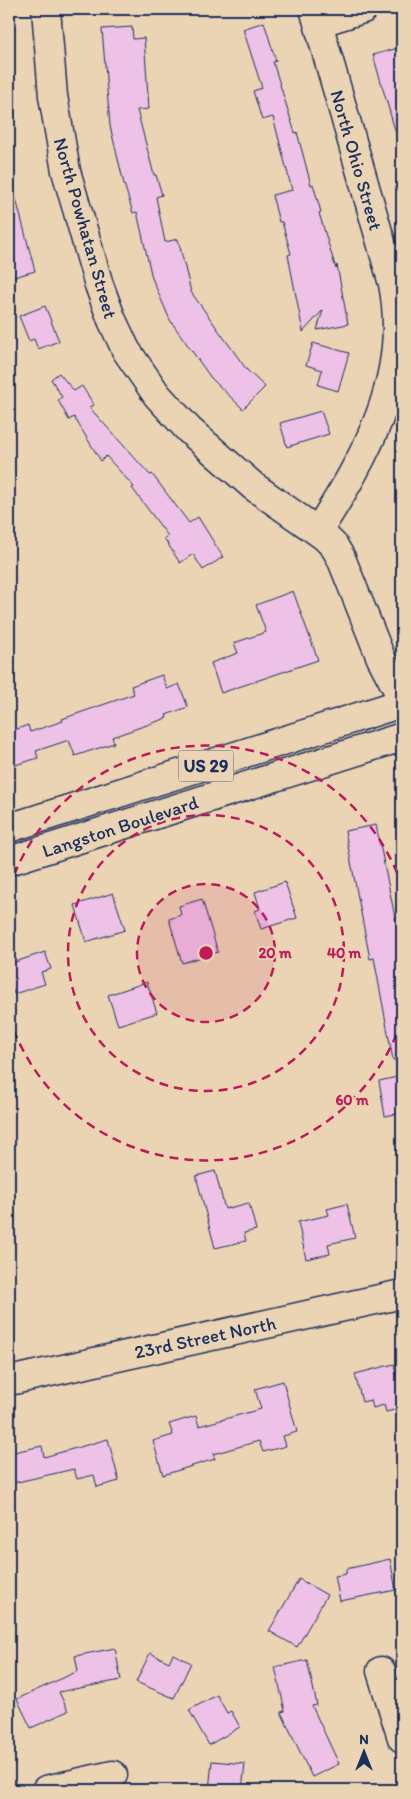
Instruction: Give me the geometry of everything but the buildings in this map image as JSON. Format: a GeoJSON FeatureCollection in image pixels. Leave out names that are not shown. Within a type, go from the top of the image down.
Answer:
{"type":"FeatureCollection","features":[{"type":"Feature","properties":{"kind":"street","name":"North Powhatan Street"},"geometry":{"type":"LineString","coordinates":[[46,9],[52,96],[66,171],[99,285],[126,350],[157,395],[189,430],[258,490],[318,532],[334,546],[341,558],[381,658],[402,698]]}},
{"type":"Feature","properties":{"kind":"street"},"geometry":{"type":"LineString","coordinates":[[316,16],[363,9]]}},
{"type":"Feature","properties":{"kind":"street","name":"North Ohio Street"},"geometry":{"type":"LineString","coordinates":[[316,16],[396,294],[400,321],[398,363],[384,413],[357,470],[318,532]]}},
{"type":"Feature","properties":{"kind":"street","name":"Langston Boulevard"},"geometry":{"type":"LineString","coordinates":[[9,828],[402,703]]}},
{"type":"Feature","properties":{"kind":"street","name":"Langston Boulevard"},"geometry":{"type":"LineString","coordinates":[[9,861],[402,737]]}},
{"type":"Feature","properties":{"kind":"street","name":"23rd Street North"},"geometry":{"type":"LineString","coordinates":[[9,1381],[402,1294]]}},
{"type":"Feature","properties":{"kind":"street"},"geometry":{"type":"LineString","coordinates":[[381,1671],[402,1738]]}},
{"type":"Feature","properties":{"kind":"street"},"geometry":{"type":"LineString","coordinates":[[46,1790],[113,1775]]}}]}
